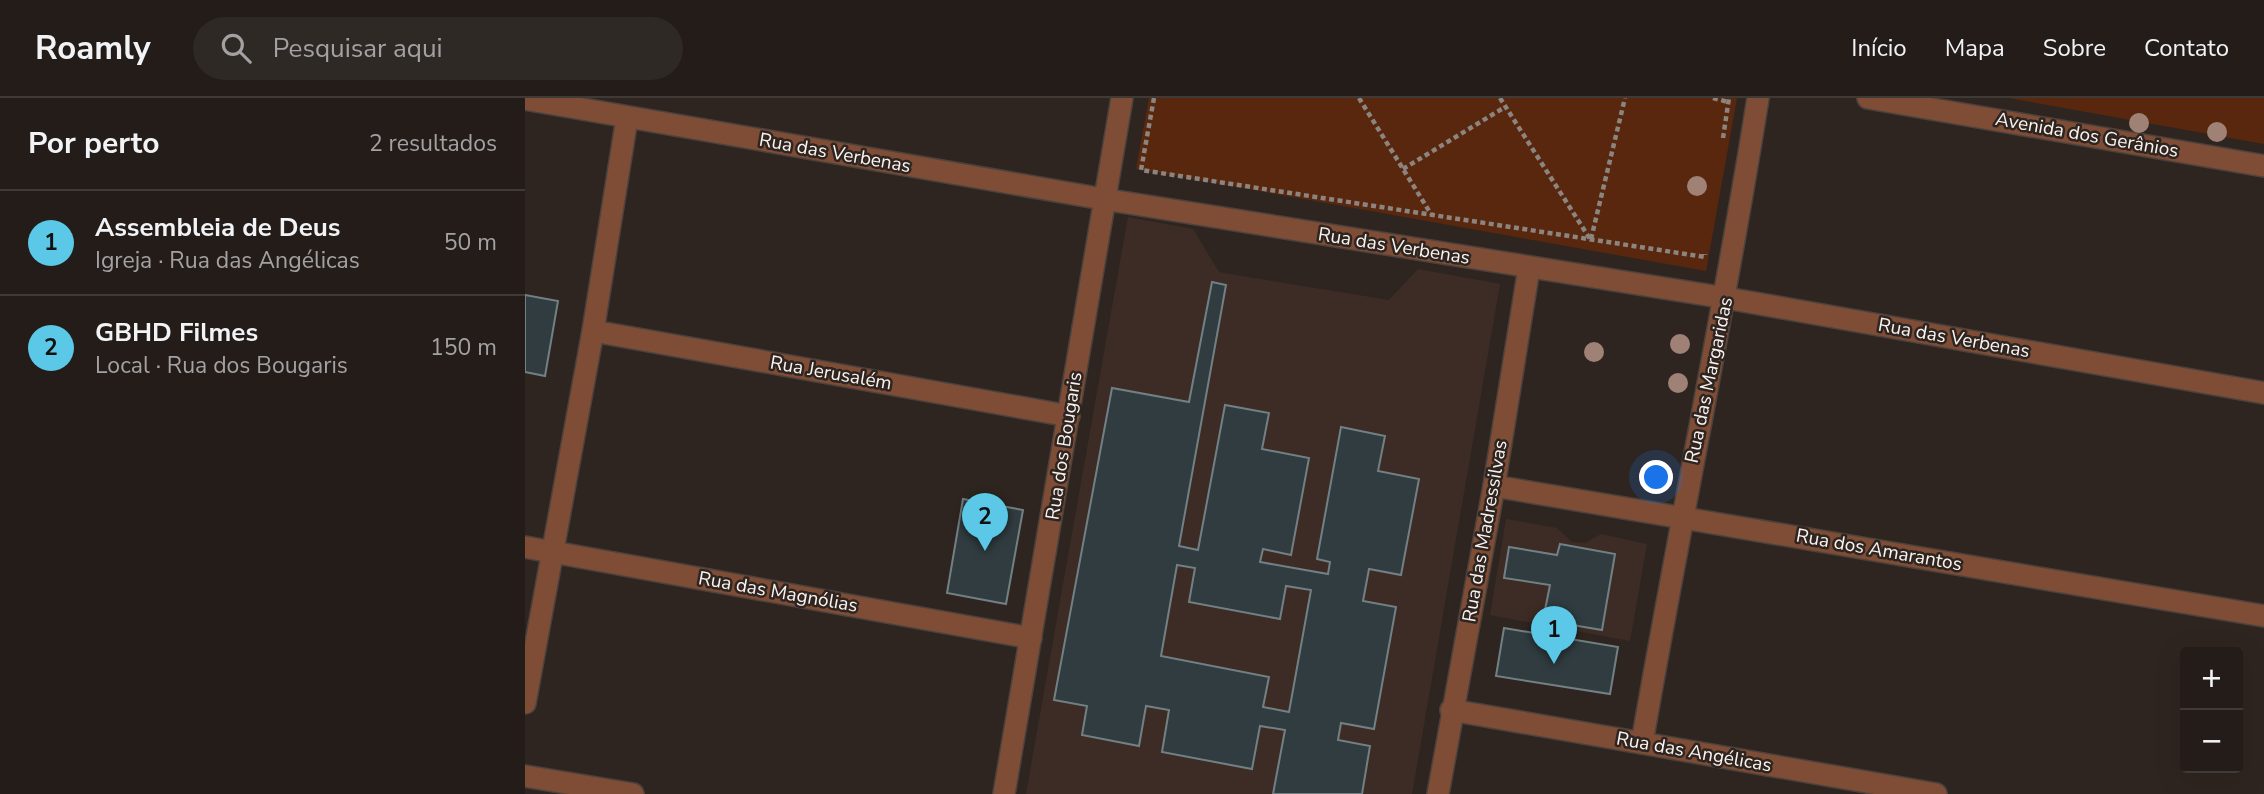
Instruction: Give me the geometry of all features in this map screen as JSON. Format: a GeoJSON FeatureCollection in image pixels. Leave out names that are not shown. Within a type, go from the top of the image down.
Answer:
{"type":"FeatureCollection","features":[{"type":"Feature","properties":{"kind":"street","name":"Rua dos Bougaris"},"geometry":{"type":"LineString","coordinates":[[1004,794],[1122,98]]}},
{"type":"Feature","properties":{"kind":"street","name":"Rua das Margaridas"},"geometry":{"type":"LineString","coordinates":[[1642,743],[1681,516],[1726,298],[1758,98]]}},
{"type":"Feature","properties":{"kind":"street","name":"Avenida dos Gerânios"},"geometry":{"type":"LineString","coordinates":[[1868,98],[2264,166]]}},
{"type":"Feature","properties":{"kind":"street","name":"Rua das Verbenas"},"geometry":{"type":"LineString","coordinates":[[525,99],[1103,199],[1726,298],[2264,393]]}},
{"type":"Feature","properties":{"kind":"street"},"geometry":{"type":"LineString","coordinates":[[525,704],[593,331],[627,118]]}},
{"type":"Feature","properties":{"kind":"street","name":"Rua das Madressilvas"},"geometry":{"type":"LineString","coordinates":[[1438,794],[1451,710],[1494,486],[1529,268]]}},
{"type":"Feature","properties":{"kind":"street","name":"Rua Jerusalém"},"geometry":{"type":"LineString","coordinates":[[593,331],[1069,416]]}},
{"type":"Feature","properties":{"kind":"street","name":"Rua dos Amarantos"},"geometry":{"type":"LineString","coordinates":[[1494,486],[2264,616]]}},
{"type":"Feature","properties":{"kind":"street","name":"Rua das Magnólias"},"geometry":{"type":"LineString","coordinates":[[525,547],[1031,638]]}},
{"type":"Feature","properties":{"kind":"street","name":"Rua das Angélicas"},"geometry":{"type":"LineString","coordinates":[[1451,710],[1936,794]]}},
{"type":"Feature","properties":{"kind":"street"},"geometry":{"type":"LineString","coordinates":[[525,776],[633,794]]}},
{"type":"Feature","properties":{"kind":"path"},"geometry":{"type":"LineString","coordinates":[[1154,98],[1141,170],[1705,257],[1707,244]]}},
{"type":"Feature","properties":{"kind":"path"},"geometry":{"type":"LineString","coordinates":[[1359,98],[1431,215]]}},
{"type":"Feature","properties":{"kind":"path"},"geometry":{"type":"LineString","coordinates":[[1500,98],[1590,240]]}},
{"type":"Feature","properties":{"kind":"path"},"geometry":{"type":"LineString","coordinates":[[1590,240],[1625,98]]}},
{"type":"Feature","properties":{"kind":"path"},"geometry":{"type":"LineString","coordinates":[[1713,98],[1728,100],[1722,141]]}},
{"type":"Feature","properties":{"kind":"path"},"geometry":{"type":"LineString","coordinates":[[1403,169],[1506,107]]}},
{"type":"Feature","properties":{"kind":"shaded area"},"geometry":{"type":"Polygon","coordinates":[[[1149,98],[1737,98],[1706,271],[1136,169],[1149,98]]]}},
{"type":"Feature","properties":{"kind":"shaded area"},"geometry":{"type":"Polygon","coordinates":[[[2009,98],[2264,98],[2264,144],[2009,98]]]}},
{"type":"Feature","properties":{"kind":"shaded area"},"geometry":{"type":"Polygon","coordinates":[[[1128,217],[1193,229],[1219,272],[1389,300],[1418,269],[1500,284],[1412,794],[1026,794],[1128,217]]]}},
{"type":"Feature","properties":{"kind":"shaded area"},"geometry":{"type":"Polygon","coordinates":[[[1506,519],[1557,528],[1572,542],[1585,543],[1601,534],[1647,544],[1630,641],[1490,615],[1506,519]]]}},
{"type":"Feature","properties":{"kind":"building"},"geometry":{"type":"Polygon","coordinates":[[[1212,282],[1226,285],[1179,546],[1198,550],[1225,405],[1269,413],[1262,449],[1309,458],[1291,555],[1263,549],[1260,562],[1328,574],[1330,562],[1317,559],[1341,427],[1385,436],[1378,471],[1419,479],[1401,575],[1369,569],[1363,601],[1396,607],[1374,729],[1341,723],[1338,740],[1370,746],[1362,794],[1273,794],[1285,730],[1260,726],[1252,769],[1162,752],[1169,710],[1146,706],[1139,746],[1082,735],[1087,706],[1054,700],[1112,388],[1189,402],[1212,282]],[[1177,565],[1161,656],[1269,677],[1263,707],[1289,712],[1311,590],[1286,586],[1280,619],[1189,602],[1195,568],[1177,565]]]}},
{"type":"Feature","properties":{"kind":"building"},"geometry":{"type":"Polygon","coordinates":[[[525,295],[558,301],[545,376],[525,372],[525,295]]]}},
{"type":"Feature","properties":{"kind":"building"},"geometry":{"type":"Polygon","coordinates":[[[963,499],[1023,510],[1006,604],[947,593],[963,499]]]}},
{"type":"Feature","properties":{"kind":"building"},"geometry":{"type":"Polygon","coordinates":[[[1560,544],[1615,554],[1602,630],[1543,620],[1550,585],[1504,578],[1509,547],[1557,555],[1560,544]]]}},
{"type":"Feature","properties":{"kind":"building"},"geometry":{"type":"Polygon","coordinates":[[[1504,628],[1618,647],[1610,694],[1496,676],[1504,628]]]}},
{"type":"Feature","properties":{"kind":"place","name":"GBHD Filmes"},"geometry":{"type":"Point","coordinates":[985,551]}},
{"type":"Feature","properties":{"kind":"place","name":"Assembleia de Deus"},"geometry":{"type":"Point","coordinates":[1554,664]}}]}
